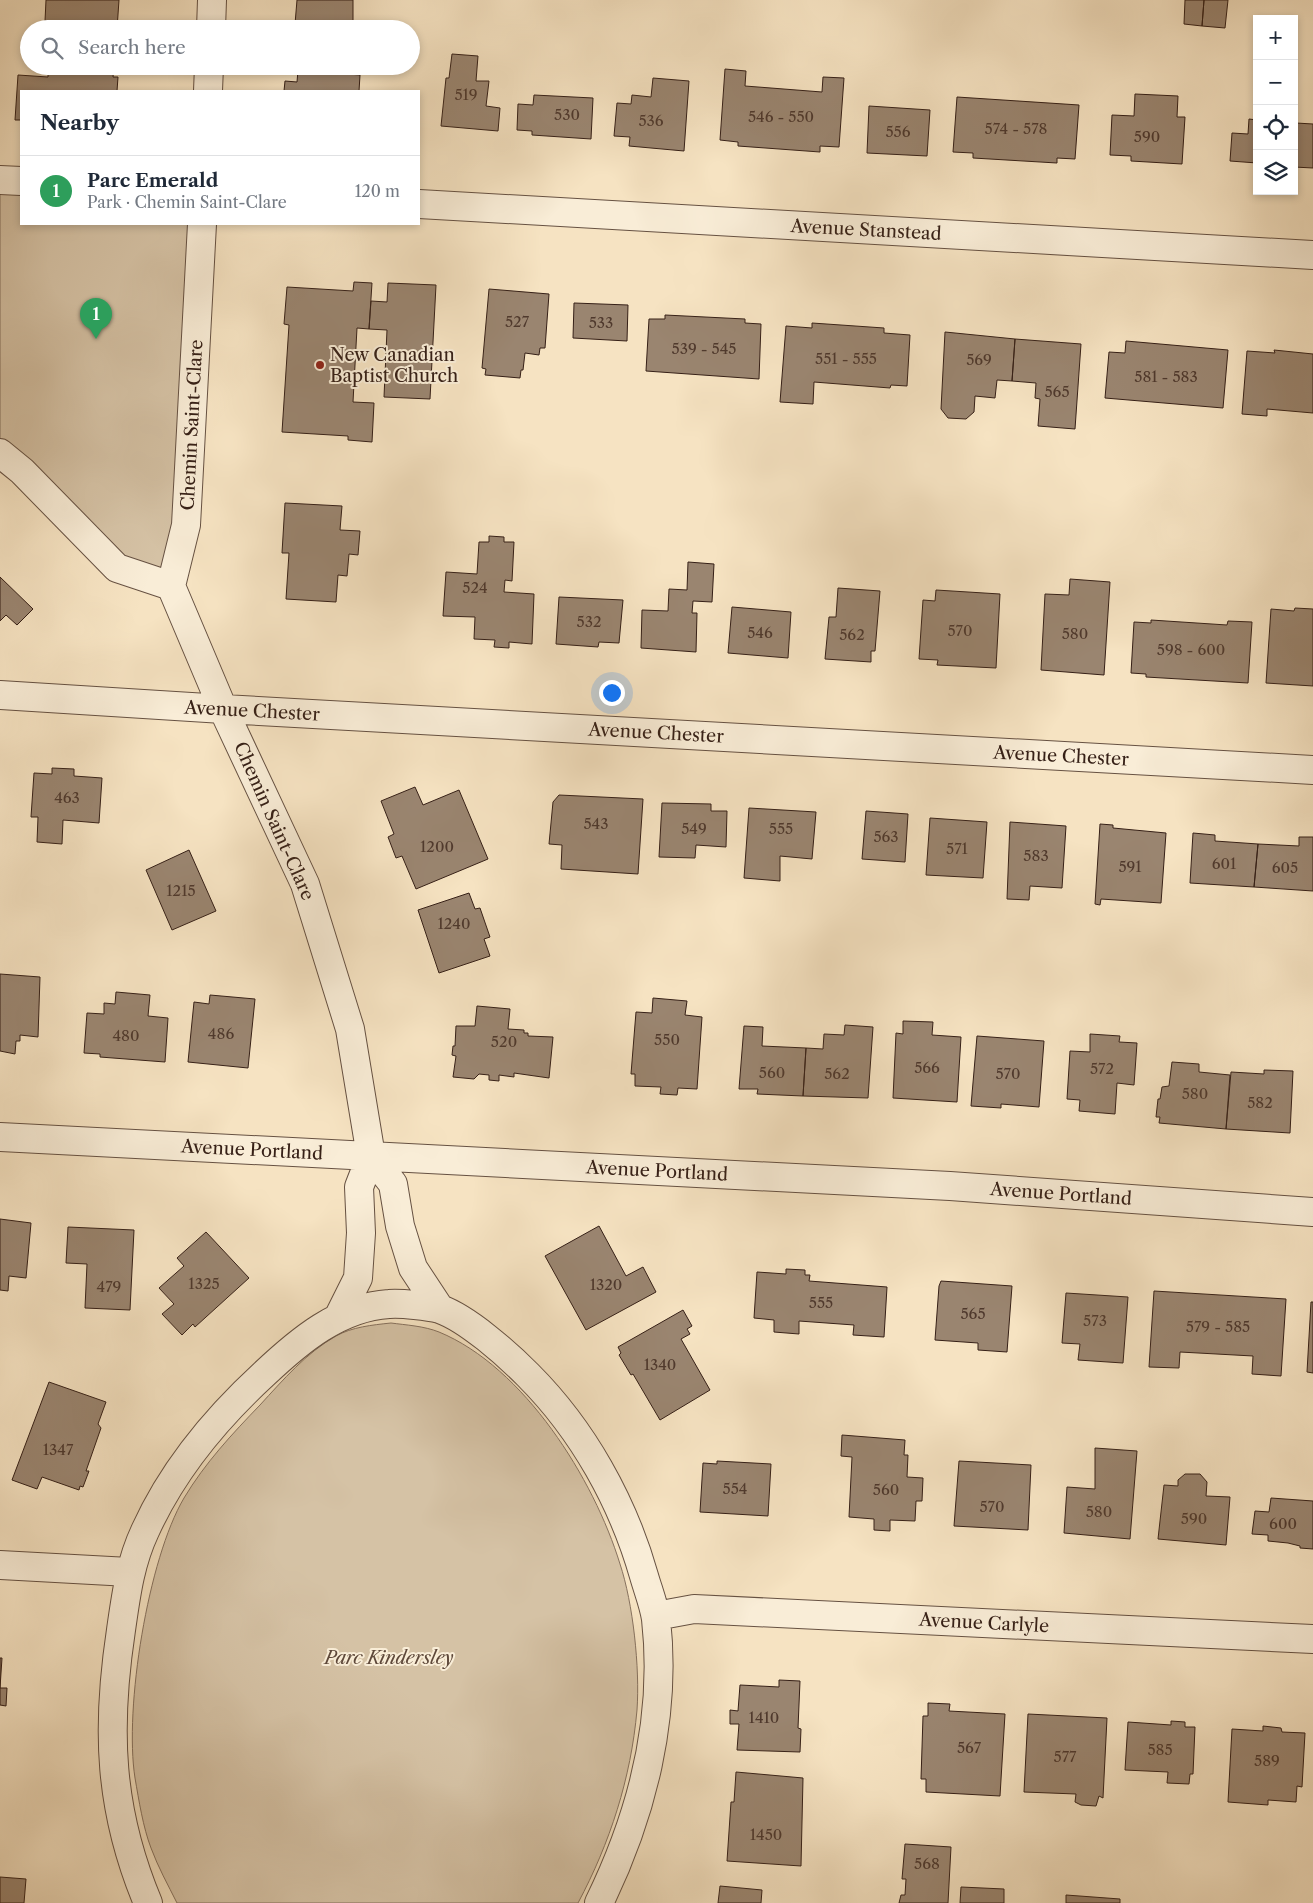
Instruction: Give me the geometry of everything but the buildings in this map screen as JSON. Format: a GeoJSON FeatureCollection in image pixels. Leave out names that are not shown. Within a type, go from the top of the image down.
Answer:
{"type":"FeatureCollection","features":[{"type":"Feature","properties":{"kind":"street"},"geometry":{"type":"LineString","coordinates":[[211,20],[212,0]]}},
{"type":"Feature","properties":{"kind":"street"},"geometry":{"type":"LineString","coordinates":[[208,90],[209,75]]}},
{"type":"Feature","properties":{"kind":"street"},"geometry":{"type":"LineString","coordinates":[[0,180],[20,182]]}},
{"type":"Feature","properties":{"kind":"street","name":"Avenue Stanstead"},"geometry":{"type":"LineString","coordinates":[[420,204],[1313,255]]}},
{"type":"Feature","properties":{"kind":"street","name":"Chemin Saint-Clare"},"geometry":{"type":"LineString","coordinates":[[202,225],[186,526],[171,586],[223,709],[305,884],[350,1029],[371,1156],[393,1184],[400,1226],[413,1268],[440,1309]]}},
{"type":"Feature","properties":{"kind":"street"},"geometry":{"type":"LineString","coordinates":[[0,453],[117,568],[171,586]]}},
{"type":"Feature","properties":{"kind":"street","name":"Avenue Chester"},"geometry":{"type":"LineString","coordinates":[[0,695],[1313,770]]}},
{"type":"Feature","properties":{"kind":"street","name":"Avenue Portland"},"geometry":{"type":"LineString","coordinates":[[0,1137],[950,1186],[1313,1212]]}},
{"type":"Feature","properties":{"kind":"street"},"geometry":{"type":"LineString","coordinates":[[338,1318],[358,1278],[361,1233],[359,1187],[371,1156]]}},
{"type":"Feature","properties":{"kind":"street","name":"Chemin Saint-Clare"},"geometry":{"type":"LineString","coordinates":[[148,1903],[138,1878],[121,1818],[113,1768],[112,1713],[116,1662],[129,1572],[145,1531],[187,1457],[229,1406],[291,1349],[338,1318],[355,1310],[391,1304],[440,1309],[482,1334],[520,1367],[546,1393],[590,1454],[620,1509],[634,1543],[656,1616],[658,1675],[652,1746],[643,1789],[630,1828],[599,1903]]}},
{"type":"Feature","properties":{"kind":"street"},"geometry":{"type":"LineString","coordinates":[[0,1565],[129,1572]]}},
{"type":"Feature","properties":{"kind":"street","name":"Avenue Carlyle"},"geometry":{"type":"LineString","coordinates":[[656,1616],[694,1608],[1313,1639]]}},
{"type":"Feature","properties":{"kind":"green space"},"geometry":{"type":"Polygon","coordinates":[[[0,180],[20,181],[20,225],[201,225],[171,586],[117,568],[0,454],[0,180]]]}},
{"type":"Feature","properties":{"kind":"green space","name":"Parc Kindersley"},"geometry":{"type":"Polygon","coordinates":[[[391,1323],[421,1327],[439,1332],[470,1349],[499,1371],[527,1398],[552,1429],[574,1462],[593,1497],[608,1531],[629,1597],[638,1693],[630,1760],[609,1833],[578,1903],[177,1903],[157,1862],[146,1831],[135,1778],[132,1748],[136,1675],[142,1635],[150,1595],[171,1525],[192,1485],[219,1449],[305,1359],[325,1343],[349,1330],[391,1323]]]}},
{"type":"Feature","properties":{"kind":"place","name":"Parc Emerald"},"geometry":{"type":"Point","coordinates":[96,339]}},
{"type":"Feature","properties":{"kind":"place","name":"New Canadian Baptist Church"},"geometry":{"type":"Point","coordinates":[320,365]}}]}
